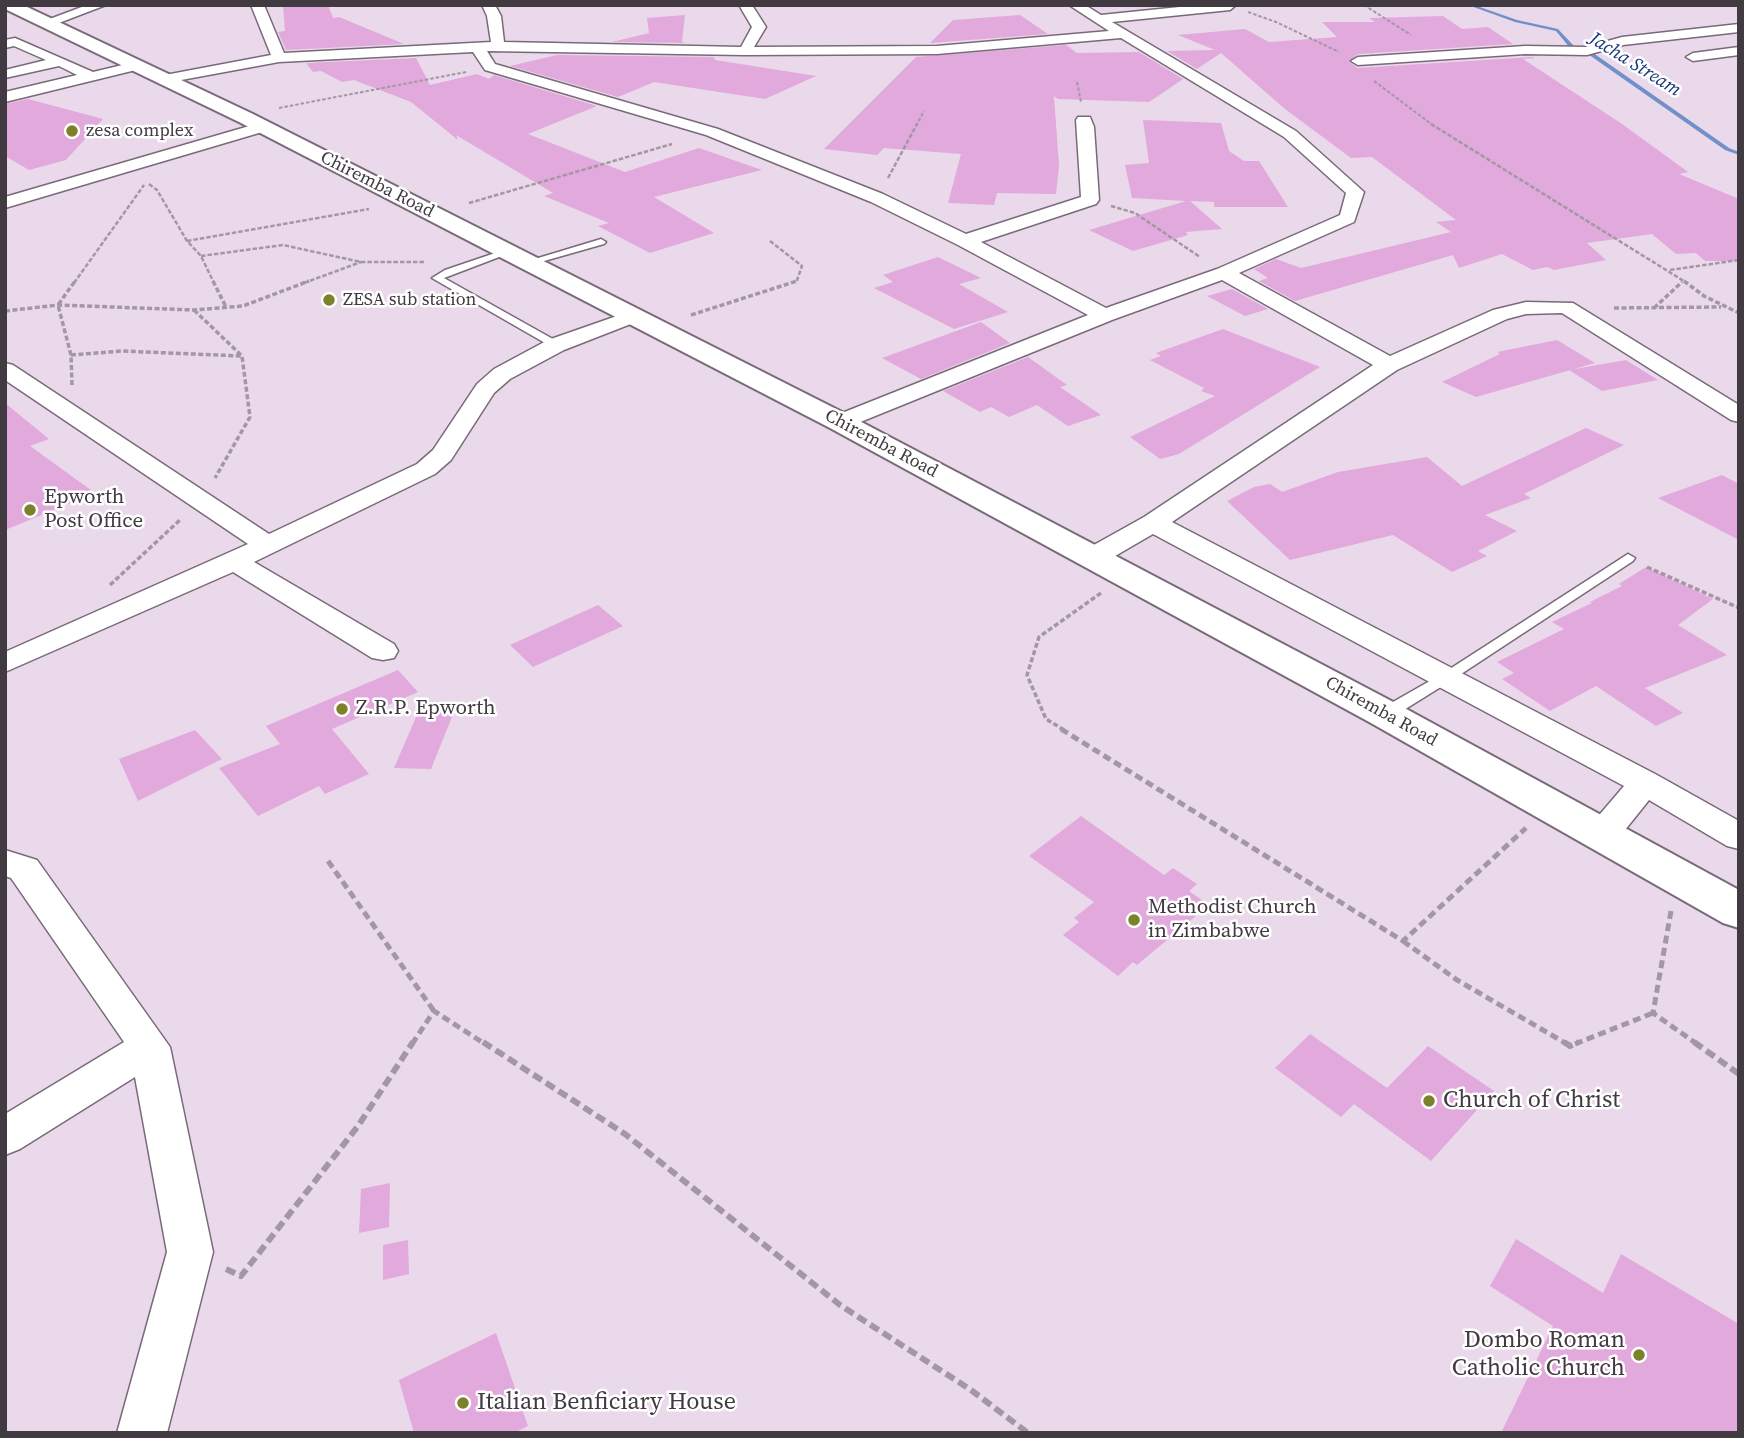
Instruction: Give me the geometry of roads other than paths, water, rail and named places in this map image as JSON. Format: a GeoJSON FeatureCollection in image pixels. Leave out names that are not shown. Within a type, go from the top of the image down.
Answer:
{"type":"FeatureCollection","features":[{"type":"Feature","properties":{"kind":"main road","name":"Chiremba Road"},"geometry":{"type":"LineString","coordinates":[[10,5],[165,79],[268,118],[411,202],[520,256],[1128,575],[1739,911]]}},
{"type":"Feature","properties":{"kind":"street"},"geometry":{"type":"LineString","coordinates":[[46,23],[100,5]]}},
{"type":"Feature","properties":{"kind":"street"},"geometry":{"type":"LineString","coordinates":[[257,5],[279,58]]}},
{"type":"Feature","properties":{"kind":"street"},"geometry":{"type":"LineString","coordinates":[[488,5],[494,16],[498,47]]}},
{"type":"Feature","properties":{"kind":"street"},"geometry":{"type":"LineString","coordinates":[[745,5],[759,27],[745,51]]}},
{"type":"Feature","properties":{"kind":"street"},"geometry":{"type":"LineString","coordinates":[[839,422],[1105,316],[1224,273],[1348,218],[1355,192],[1290,134],[1075,5]]}},
{"type":"Feature","properties":{"kind":"street"},"geometry":{"type":"LineString","coordinates":[[1100,19],[1230,6]]}},
{"type":"Feature","properties":{"kind":"street"},"geometry":{"type":"LineString","coordinates":[[1358,61],[1525,50],[1587,51],[1622,41],[1739,28]]}},
{"type":"Feature","properties":{"kind":"street"},"geometry":{"type":"LineString","coordinates":[[165,79],[279,58],[498,47],[745,51],[937,50],[1121,34]]}},
{"type":"Feature","properties":{"kind":"street"},"geometry":{"type":"LineString","coordinates":[[5,44],[15,42],[90,76]]}},
{"type":"Feature","properties":{"kind":"street"},"geometry":{"type":"LineString","coordinates":[[478,48],[490,67],[712,132],[877,198],[965,241],[1105,316]]}},
{"type":"Feature","properties":{"kind":"street"},"geometry":{"type":"LineString","coordinates":[[1693,57],[1739,51]]}},
{"type":"Feature","properties":{"kind":"street"},"geometry":{"type":"LineString","coordinates":[[5,74],[61,61]]}},
{"type":"Feature","properties":{"kind":"street"},"geometry":{"type":"LineString","coordinates":[[5,97],[139,65]]}},
{"type":"Feature","properties":{"kind":"street"},"geometry":{"type":"LineString","coordinates":[[5,203],[268,118]]}},
{"type":"Feature","properties":{"kind":"street"},"geometry":{"type":"LineString","coordinates":[[965,241],[1090,200],[1087,127],[1084,120]]}},
{"type":"Feature","properties":{"kind":"street"},"geometry":{"type":"LineString","coordinates":[[1224,273],[1389,365]]}},
{"type":"Feature","properties":{"kind":"street"},"geometry":{"type":"LineString","coordinates":[[1093,557],[1153,523],[1389,365],[1500,314],[1526,308],[1566,307],[1739,415]]}},
{"type":"Feature","properties":{"kind":"street"},"geometry":{"type":"LineString","coordinates":[[5,663],[234,561],[426,469],[442,455],[485,389],[502,374],[555,345],[643,321]]}},
{"type":"Feature","properties":{"kind":"street"},"geometry":{"type":"LineString","coordinates":[[5,370],[268,545]]}},
{"type":"Feature","properties":{"kind":"street"},"geometry":{"type":"LineString","coordinates":[[1153,523],[1645,783],[1739,837]]}},
{"type":"Feature","properties":{"kind":"street"},"geometry":{"type":"LineString","coordinates":[[234,561],[383,651]]}},
{"type":"Feature","properties":{"kind":"street"},"geometry":{"type":"LineString","coordinates":[[1601,836],[1645,783]]}},
{"type":"Feature","properties":{"kind":"street"},"geometry":{"type":"LineString","coordinates":[[5,863],[24,869],[150,1047],[190,1252],[142,1433]]}},
{"type":"Feature","properties":{"kind":"street"},"geometry":{"type":"LineString","coordinates":[[5,1136],[150,1047]]}},
{"type":"Feature","properties":{"kind":"lane"},"geometry":{"type":"LineString","coordinates":[[555,345],[437,278],[473,263],[601,242]]}},
{"type":"Feature","properties":{"kind":"lane"},"geometry":{"type":"LineString","coordinates":[[1385,714],[1447,677],[1628,558]]}},
{"type":"Feature","properties":{"kind":"waterway","name":"Jacha Stream"},"geometry":{"type":"LineString","coordinates":[[1470,5],[1516,21],[1557,30],[1572,47],[1587,51],[1727,149],[1739,154]]}},
{"type":"Feature","properties":{"kind":"place","name":"zesa complex"},"geometry":{"type":"Point","coordinates":[72,131]}},
{"type":"Feature","properties":{"kind":"place","name":"ZESA sub station"},"geometry":{"type":"Point","coordinates":[329,300]}},
{"type":"Feature","properties":{"kind":"place","name":"Epworth Post Office"},"geometry":{"type":"Point","coordinates":[30,510]}},
{"type":"Feature","properties":{"kind":"place","name":"Z.R.P. Epworth"},"geometry":{"type":"Point","coordinates":[342,709]}},
{"type":"Feature","properties":{"kind":"place","name":"Methodist Church in Zimbabwe"},"geometry":{"type":"Point","coordinates":[1134,920]}},
{"type":"Feature","properties":{"kind":"place","name":"Church of Christ"},"geometry":{"type":"Point","coordinates":[1429,1101]}},
{"type":"Feature","properties":{"kind":"place","name":"Dombo Roman Catholic Church"},"geometry":{"type":"Point","coordinates":[1639,1355]}},
{"type":"Feature","properties":{"kind":"place","name":"Italian Benficiary House"},"geometry":{"type":"Point","coordinates":[463,1403]}}]}
